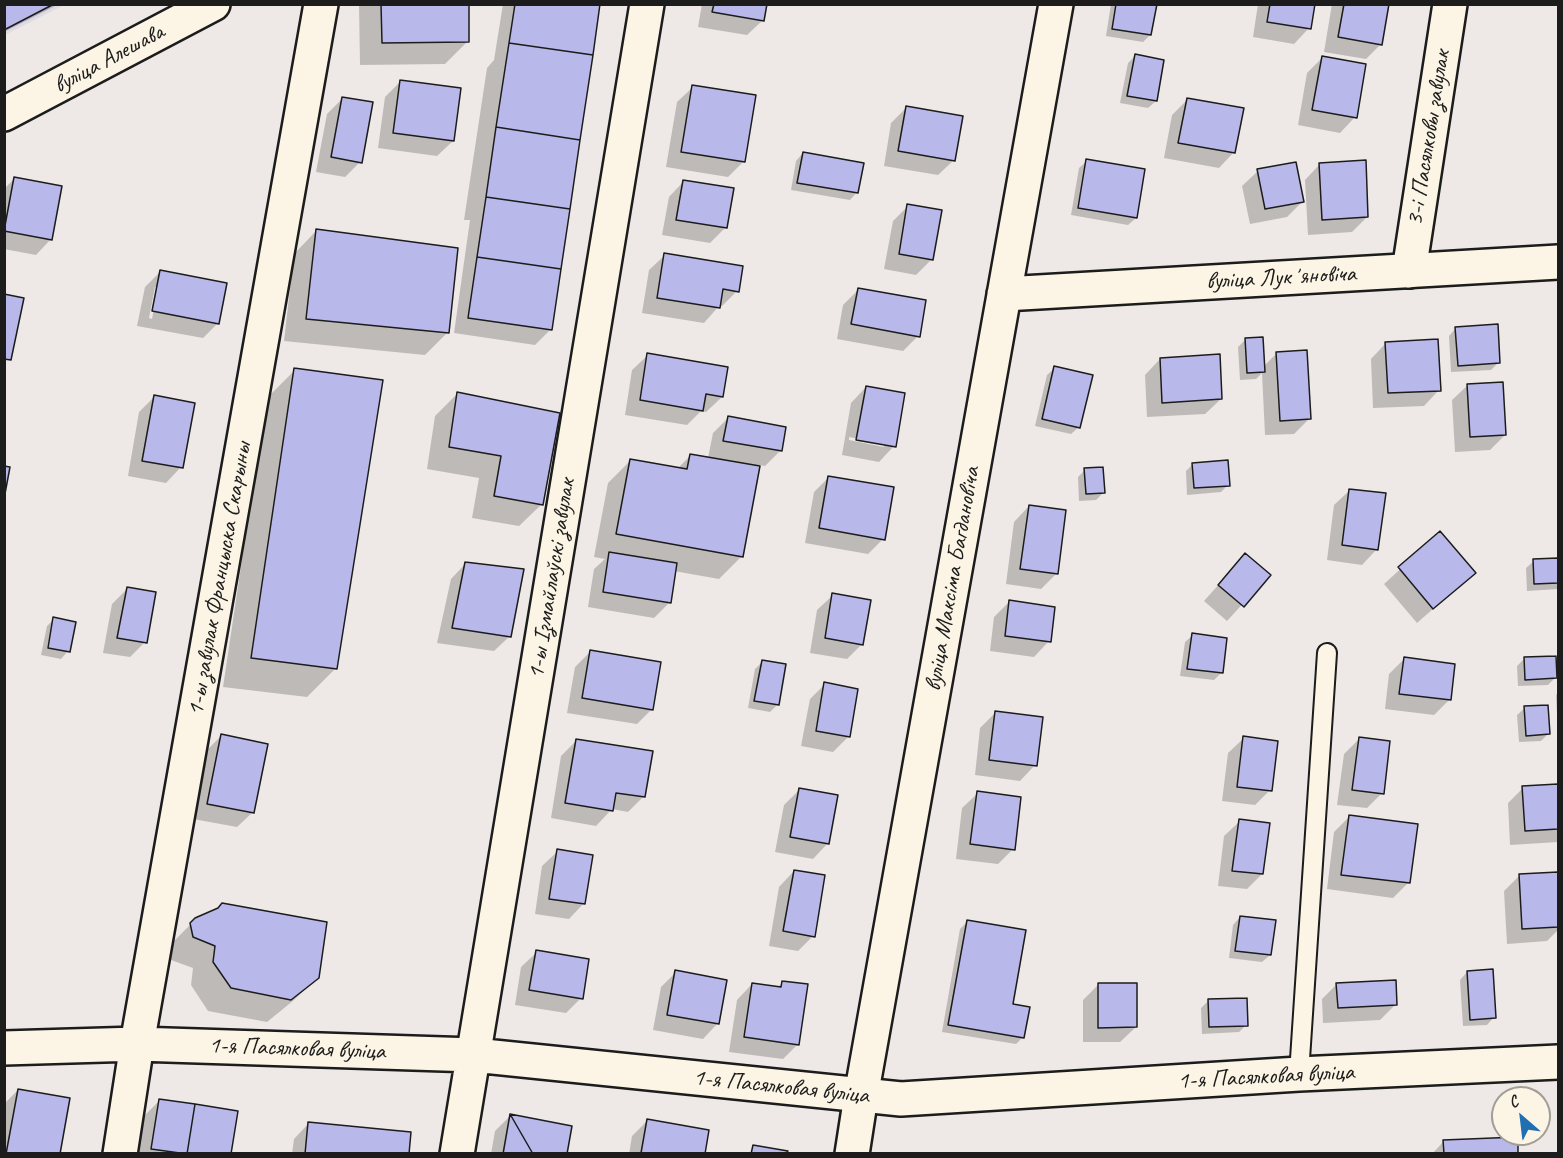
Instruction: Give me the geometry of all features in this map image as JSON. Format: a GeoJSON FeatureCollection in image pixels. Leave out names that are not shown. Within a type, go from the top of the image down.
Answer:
{"type":"FeatureCollection","features":[{"type":"Feature","properties":{"kind":"street","name":"вуліца Алешава"},"geometry":{"type":"LineString","coordinates":[[4,114],[213,4]]}},
{"type":"Feature","properties":{"kind":"street","name":"1-ы завулак Францыска Скарыны"},"geometry":{"type":"LineString","coordinates":[[120,1154],[137,1044],[321,4]]}},
{"type":"Feature","properties":{"kind":"street","name":"1-ы Ізмайлаўскі завулак"},"geometry":{"type":"LineString","coordinates":[[457,1154],[646,4]]}},
{"type":"Feature","properties":{"kind":"street","name":"вуліца Максіма Багдановіча"},"geometry":{"type":"LineString","coordinates":[[852,1154],[1056,4]]}},
{"type":"Feature","properties":{"kind":"street","name":"3-і Пасялковы завулак"},"geometry":{"type":"LineString","coordinates":[[1408,271],[1450,4]]}},
{"type":"Feature","properties":{"kind":"street","name":"вуліца Лукʼяновіча"},"geometry":{"type":"LineString","coordinates":[[1004,294],[1558,262]]}},
{"type":"Feature","properties":{"kind":"street","name":"1-я Пасялковая вуліца"},"geometry":{"type":"LineString","coordinates":[[4,1048],[137,1044],[474,1055],[901,1099],[1299,1074],[1558,1062]]}},
{"type":"Feature","properties":{"kind":"lane"},"geometry":{"type":"LineString","coordinates":[[1299,1074],[1327,653]]}},
{"type":"Feature","properties":{"kind":"shaded area"},"geometry":{"type":"Polygon","coordinates":[[[5,5],[64,5],[5,35],[5,5]]]}},
{"type":"Feature","properties":{"kind":"building"},"geometry":{"type":"Polygon","coordinates":[[[4,4],[54,4],[4,30],[4,4]]]}},
{"type":"Feature","properties":{"kind":"building"},"geometry":{"type":"Polygon","coordinates":[[[381,4],[469,4],[469,42],[382,43],[381,4]]]}},
{"type":"Feature","properties":{"kind":"building"},"geometry":{"type":"Polygon","coordinates":[[[515,4],[600,4],[593,55],[509,43],[515,4]]]}},
{"type":"Feature","properties":{"kind":"building"},"geometry":{"type":"Polygon","coordinates":[[[714,4],[767,4],[764,21],[712,12],[714,4]]]}},
{"type":"Feature","properties":{"kind":"building"},"geometry":{"type":"Polygon","coordinates":[[[1116,4],[1157,4],[1151,35],[1112,29],[1116,4]]]}},
{"type":"Feature","properties":{"kind":"building"},"geometry":{"type":"Polygon","coordinates":[[[1270,4],[1315,4],[1311,29],[1267,22],[1270,4]]]}},
{"type":"Feature","properties":{"kind":"building"},"geometry":{"type":"Polygon","coordinates":[[[1344,4],[1389,4],[1382,45],[1338,37],[1344,4]]]}},
{"type":"Feature","properties":{"kind":"building"},"geometry":{"type":"Polygon","coordinates":[[[509,43],[593,55],[580,140],[496,127],[509,43]]]}},
{"type":"Feature","properties":{"kind":"building"},"geometry":{"type":"Polygon","coordinates":[[[1135,54],[1164,60],[1157,101],[1127,96],[1135,54]]]}},
{"type":"Feature","properties":{"kind":"building"},"geometry":{"type":"Polygon","coordinates":[[[1322,56],[1366,64],[1357,118],[1312,110],[1322,56]]]}},
{"type":"Feature","properties":{"kind":"building"},"geometry":{"type":"Polygon","coordinates":[[[400,80],[461,88],[454,141],[393,133],[400,80]]]}},
{"type":"Feature","properties":{"kind":"building"},"geometry":{"type":"Polygon","coordinates":[[[692,85],[756,95],[745,162],[681,152],[692,85]]]}},
{"type":"Feature","properties":{"kind":"building"},"geometry":{"type":"Polygon","coordinates":[[[342,97],[373,102],[362,163],[331,157],[342,97]]]}},
{"type":"Feature","properties":{"kind":"building"},"geometry":{"type":"Polygon","coordinates":[[[1187,98],[1244,108],[1235,153],[1178,143],[1187,98]]]}},
{"type":"Feature","properties":{"kind":"building"},"geometry":{"type":"Polygon","coordinates":[[[906,106],[963,116],[955,161],[898,151],[906,106]]]}},
{"type":"Feature","properties":{"kind":"building"},"geometry":{"type":"Polygon","coordinates":[[[496,127],[580,140],[570,209],[486,197],[496,127]]]}},
{"type":"Feature","properties":{"kind":"building"},"geometry":{"type":"Polygon","coordinates":[[[803,152],[864,163],[858,193],[797,183],[803,152]]]}},
{"type":"Feature","properties":{"kind":"building"},"geometry":{"type":"Polygon","coordinates":[[[1086,159],[1145,169],[1137,218],[1078,208],[1086,159]]]}},
{"type":"Feature","properties":{"kind":"building"},"geometry":{"type":"Polygon","coordinates":[[[1366,160],[1368,217],[1322,220],[1319,163],[1366,160]]]}},
{"type":"Feature","properties":{"kind":"building"},"geometry":{"type":"Polygon","coordinates":[[[1296,162],[1304,202],[1265,209],[1257,169],[1296,162]]]}},
{"type":"Feature","properties":{"kind":"building"},"geometry":{"type":"Polygon","coordinates":[[[14,177],[62,186],[52,240],[4,231],[14,177]]]}},
{"type":"Feature","properties":{"kind":"building"},"geometry":{"type":"Polygon","coordinates":[[[683,180],[734,188],[727,228],[676,220],[683,180]]]}},
{"type":"Feature","properties":{"kind":"building"},"geometry":{"type":"Polygon","coordinates":[[[486,197],[570,209],[561,269],[477,257],[486,197]]]}},
{"type":"Feature","properties":{"kind":"building"},"geometry":{"type":"Polygon","coordinates":[[[907,204],[942,210],[933,260],[899,254],[907,204]]]}},
{"type":"Feature","properties":{"kind":"building"},"geometry":{"type":"Polygon","coordinates":[[[316,229],[458,248],[449,333],[306,319],[316,229]]]}},
{"type":"Feature","properties":{"kind":"building"},"geometry":{"type":"Polygon","coordinates":[[[664,253],[743,266],[739,292],[723,289],[720,308],[657,298],[664,253]]]}},
{"type":"Feature","properties":{"kind":"building"},"geometry":{"type":"Polygon","coordinates":[[[477,257],[561,269],[552,330],[468,318],[477,257]]]}},
{"type":"Feature","properties":{"kind":"building"},"geometry":{"type":"Polygon","coordinates":[[[160,270],[227,283],[219,324],[152,311],[160,270]]]}},
{"type":"Feature","properties":{"kind":"building"},"geometry":{"type":"Polygon","coordinates":[[[858,288],[926,300],[920,337],[851,324],[858,288]]]}},
{"type":"Feature","properties":{"kind":"building"},"geometry":{"type":"Polygon","coordinates":[[[4,294],[24,298],[11,360],[4,359],[4,294]]]}},
{"type":"Feature","properties":{"kind":"building"},"geometry":{"type":"Polygon","coordinates":[[[1498,324],[1500,363],[1458,366],[1455,327],[1498,324]]]}},
{"type":"Feature","properties":{"kind":"building"},"geometry":{"type":"Polygon","coordinates":[[[1263,337],[1265,372],[1247,373],[1245,338],[1263,337]]]}},
{"type":"Feature","properties":{"kind":"building"},"geometry":{"type":"Polygon","coordinates":[[[1438,339],[1441,391],[1388,393],[1385,342],[1438,339]]]}},
{"type":"Feature","properties":{"kind":"building"},"geometry":{"type":"Polygon","coordinates":[[[1307,350],[1311,419],[1280,421],[1276,352],[1307,350]]]}},
{"type":"Feature","properties":{"kind":"building"},"geometry":{"type":"Polygon","coordinates":[[[647,353],[728,367],[723,397],[706,394],[703,411],[640,400],[647,353]]]}},
{"type":"Feature","properties":{"kind":"building"},"geometry":{"type":"Polygon","coordinates":[[[1220,354],[1222,399],[1162,403],[1160,358],[1220,354]]]}},
{"type":"Feature","properties":{"kind":"building"},"geometry":{"type":"Polygon","coordinates":[[[1054,366],[1093,375],[1080,428],[1042,419],[1054,366]]]}},
{"type":"Feature","properties":{"kind":"building"},"geometry":{"type":"Polygon","coordinates":[[[294,368],[383,380],[337,669],[251,658],[294,368]]]}},
{"type":"Feature","properties":{"kind":"building"},"geometry":{"type":"Polygon","coordinates":[[[1503,382],[1506,435],[1470,437],[1467,384],[1503,382]]]}},
{"type":"Feature","properties":{"kind":"building"},"geometry":{"type":"Polygon","coordinates":[[[866,386],[905,393],[896,447],[856,440],[866,386]]]}},
{"type":"Feature","properties":{"kind":"building"},"geometry":{"type":"Polygon","coordinates":[[[457,392],[560,413],[543,505],[494,496],[501,456],[449,447],[457,392]]]}},
{"type":"Feature","properties":{"kind":"building"},"geometry":{"type":"Polygon","coordinates":[[[154,395],[195,403],[183,468],[142,461],[154,395]]]}},
{"type":"Feature","properties":{"kind":"building"},"geometry":{"type":"Polygon","coordinates":[[[728,416],[786,427],[782,451],[723,441],[728,416]]]}},
{"type":"Feature","properties":{"kind":"building"},"geometry":{"type":"Polygon","coordinates":[[[690,454],[760,466],[743,557],[616,534],[630,459],[687,469],[690,454]]]}},
{"type":"Feature","properties":{"kind":"building"},"geometry":{"type":"Polygon","coordinates":[[[1228,460],[1230,486],[1194,488],[1192,463],[1228,460]]]}},
{"type":"Feature","properties":{"kind":"building"},"geometry":{"type":"Polygon","coordinates":[[[4,466],[10,467],[4,499],[4,466]]]}},
{"type":"Feature","properties":{"kind":"building"},"geometry":{"type":"Polygon","coordinates":[[[1103,467],[1105,493],[1086,494],[1084,468],[1103,467]]]}},
{"type":"Feature","properties":{"kind":"building"},"geometry":{"type":"Polygon","coordinates":[[[828,476],[894,487],[885,540],[819,528],[828,476]]]}},
{"type":"Feature","properties":{"kind":"building"},"geometry":{"type":"Polygon","coordinates":[[[1349,489],[1386,493],[1378,550],[1342,545],[1349,489]]]}},
{"type":"Feature","properties":{"kind":"building"},"geometry":{"type":"Polygon","coordinates":[[[1029,505],[1066,510],[1058,574],[1020,569],[1029,505]]]}},
{"type":"Feature","properties":{"kind":"building"},"geometry":{"type":"Polygon","coordinates":[[[1440,531],[1476,573],[1433,609],[1398,567],[1440,531]]]}},
{"type":"Feature","properties":{"kind":"building"},"geometry":{"type":"Polygon","coordinates":[[[609,552],[677,563],[671,603],[603,592],[609,552]]]}},
{"type":"Feature","properties":{"kind":"building"},"geometry":{"type":"Polygon","coordinates":[[[1245,553],[1271,575],[1244,607],[1218,585],[1245,553]]]}},
{"type":"Feature","properties":{"kind":"building"},"geometry":{"type":"Polygon","coordinates":[[[1558,558],[1558,583],[1534,584],[1533,559],[1558,558]]]}},
{"type":"Feature","properties":{"kind":"building"},"geometry":{"type":"Polygon","coordinates":[[[465,562],[524,569],[511,637],[452,628],[465,562]]]}},
{"type":"Feature","properties":{"kind":"building"},"geometry":{"type":"Polygon","coordinates":[[[127,587],[156,592],[147,643],[117,638],[127,587]]]}},
{"type":"Feature","properties":{"kind":"building"},"geometry":{"type":"Polygon","coordinates":[[[832,593],[871,600],[863,645],[825,638],[832,593]]]}},
{"type":"Feature","properties":{"kind":"building"},"geometry":{"type":"Polygon","coordinates":[[[1009,600],[1055,607],[1051,642],[1005,636],[1009,600]]]}},
{"type":"Feature","properties":{"kind":"building"},"geometry":{"type":"Polygon","coordinates":[[[53,617],[76,622],[70,652],[48,648],[53,617]]]}},
{"type":"Feature","properties":{"kind":"building"},"geometry":{"type":"Polygon","coordinates":[[[1192,633],[1227,638],[1223,673],[1187,669],[1192,633]]]}},
{"type":"Feature","properties":{"kind":"building"},"geometry":{"type":"Polygon","coordinates":[[[590,650],[661,662],[653,710],[582,698],[590,650]]]}},
{"type":"Feature","properties":{"kind":"building"},"geometry":{"type":"Polygon","coordinates":[[[1556,656],[1557,678],[1525,680],[1524,657],[1556,656]]]}},
{"type":"Feature","properties":{"kind":"building"},"geometry":{"type":"Polygon","coordinates":[[[1404,657],[1455,664],[1451,700],[1399,694],[1404,657]]]}},
{"type":"Feature","properties":{"kind":"building"},"geometry":{"type":"Polygon","coordinates":[[[762,660],[786,664],[779,705],[754,701],[762,660]]]}},
{"type":"Feature","properties":{"kind":"building"},"geometry":{"type":"Polygon","coordinates":[[[824,682],[858,689],[850,737],[816,731],[824,682]]]}},
{"type":"Feature","properties":{"kind":"building"},"geometry":{"type":"Polygon","coordinates":[[[1548,705],[1550,734],[1526,736],[1524,706],[1548,705]]]}},
{"type":"Feature","properties":{"kind":"building"},"geometry":{"type":"Polygon","coordinates":[[[995,711],[1043,717],[1037,766],[989,760],[995,711]]]}},
{"type":"Feature","properties":{"kind":"building"},"geometry":{"type":"Polygon","coordinates":[[[221,734],[268,744],[254,813],[207,804],[221,734]]]}},
{"type":"Feature","properties":{"kind":"building"},"geometry":{"type":"Polygon","coordinates":[[[1243,736],[1278,741],[1272,791],[1237,787],[1243,736]]]}},
{"type":"Feature","properties":{"kind":"building"},"geometry":{"type":"Polygon","coordinates":[[[1359,737],[1390,741],[1384,794],[1352,790],[1359,737]]]}},
{"type":"Feature","properties":{"kind":"building"},"geometry":{"type":"Polygon","coordinates":[[[576,739],[653,751],[645,797],[616,793],[613,811],[565,803],[576,739]]]}},
{"type":"Feature","properties":{"kind":"building"},"geometry":{"type":"Polygon","coordinates":[[[1558,784],[1558,829],[1525,831],[1522,786],[1558,784]]]}},
{"type":"Feature","properties":{"kind":"building"},"geometry":{"type":"Polygon","coordinates":[[[799,788],[838,795],[829,844],[790,837],[799,788]]]}},
{"type":"Feature","properties":{"kind":"building"},"geometry":{"type":"Polygon","coordinates":[[[977,791],[1021,797],[1015,850],[970,844],[977,791]]]}},
{"type":"Feature","properties":{"kind":"building"},"geometry":{"type":"Polygon","coordinates":[[[1349,815],[1418,824],[1410,883],[1341,875],[1349,815]]]}},
{"type":"Feature","properties":{"kind":"building"},"geometry":{"type":"Polygon","coordinates":[[[1239,819],[1270,823],[1263,874],[1232,871],[1239,819]]]}},
{"type":"Feature","properties":{"kind":"building"},"geometry":{"type":"Polygon","coordinates":[[[557,849],[593,855],[585,904],[549,899],[557,849]]]}},
{"type":"Feature","properties":{"kind":"building"},"geometry":{"type":"Polygon","coordinates":[[[794,870],[825,875],[815,937],[783,931],[794,870]]]}},
{"type":"Feature","properties":{"kind":"building"},"geometry":{"type":"Polygon","coordinates":[[[1558,872],[1558,927],[1522,929],[1519,874],[1558,872]]]}},
{"type":"Feature","properties":{"kind":"building"},"geometry":{"type":"Polygon","coordinates":[[[222,903],[327,922],[319,978],[291,1000],[231,988],[213,962],[215,946],[193,937],[190,923],[195,918],[218,908],[222,903]]]}},
{"type":"Feature","properties":{"kind":"building"},"geometry":{"type":"Polygon","coordinates":[[[1240,916],[1276,920],[1271,955],[1235,951],[1240,916]]]}},
{"type":"Feature","properties":{"kind":"building"},"geometry":{"type":"Polygon","coordinates":[[[967,920],[1026,930],[1013,1004],[1030,1007],[1024,1038],[948,1025],[967,920]]]}},
{"type":"Feature","properties":{"kind":"building"},"geometry":{"type":"Polygon","coordinates":[[[536,950],[589,959],[583,999],[529,990],[536,950]]]}},
{"type":"Feature","properties":{"kind":"building"},"geometry":{"type":"Polygon","coordinates":[[[1493,969],[1496,1018],[1470,1020],[1467,971],[1493,969]]]}},
{"type":"Feature","properties":{"kind":"building"},"geometry":{"type":"Polygon","coordinates":[[[675,970],[727,980],[719,1024],[667,1015],[675,970]]]}},
{"type":"Feature","properties":{"kind":"building"},"geometry":{"type":"Polygon","coordinates":[[[1396,980],[1397,1005],[1338,1008],[1336,983],[1396,980]]]}},
{"type":"Feature","properties":{"kind":"building"},"geometry":{"type":"Polygon","coordinates":[[[782,981],[808,984],[799,1045],[744,1037],[752,983],[781,987],[782,981]]]}},
{"type":"Feature","properties":{"kind":"building"},"geometry":{"type":"Polygon","coordinates":[[[1098,983],[1137,983],[1137,1027],[1098,1028],[1098,983]]]}},
{"type":"Feature","properties":{"kind":"building"},"geometry":{"type":"Polygon","coordinates":[[[1247,998],[1248,1026],[1209,1027],[1208,999],[1247,998]]]}},
{"type":"Feature","properties":{"kind":"building"},"geometry":{"type":"Polygon","coordinates":[[[18,1089],[70,1098],[60,1154],[6,1154],[18,1089]]]}},
{"type":"Feature","properties":{"kind":"building"},"geometry":{"type":"Polygon","coordinates":[[[159,1099],[195,1104],[187,1154],[151,1149],[159,1099]]]}},
{"type":"Feature","properties":{"kind":"building"},"geometry":{"type":"Polygon","coordinates":[[[195,1104],[238,1111],[231,1154],[187,1154],[195,1104]]]}},
{"type":"Feature","properties":{"kind":"building"},"geometry":{"type":"Polygon","coordinates":[[[510,1114],[533,1154],[503,1154],[510,1114]]]}},
{"type":"Feature","properties":{"kind":"building"},"geometry":{"type":"Polygon","coordinates":[[[510,1114],[572,1126],[567,1154],[533,1154],[510,1114]]]}},
{"type":"Feature","properties":{"kind":"building"},"geometry":{"type":"Polygon","coordinates":[[[647,1119],[709,1130],[705,1154],[641,1153],[647,1119]]]}},
{"type":"Feature","properties":{"kind":"building"},"geometry":{"type":"Polygon","coordinates":[[[308,1122],[411,1132],[409,1154],[305,1154],[308,1122]]]}},
{"type":"Feature","properties":{"kind":"building"},"geometry":{"type":"Polygon","coordinates":[[[1491,1138],[1491,1146],[1518,1146],[1518,1154],[1444,1154],[1443,1140],[1491,1138]]]}},
{"type":"Feature","properties":{"kind":"building"},"geometry":{"type":"Polygon","coordinates":[[[753,1145],[788,1151],[785,1154],[751,1154],[753,1145]]]}}]}
